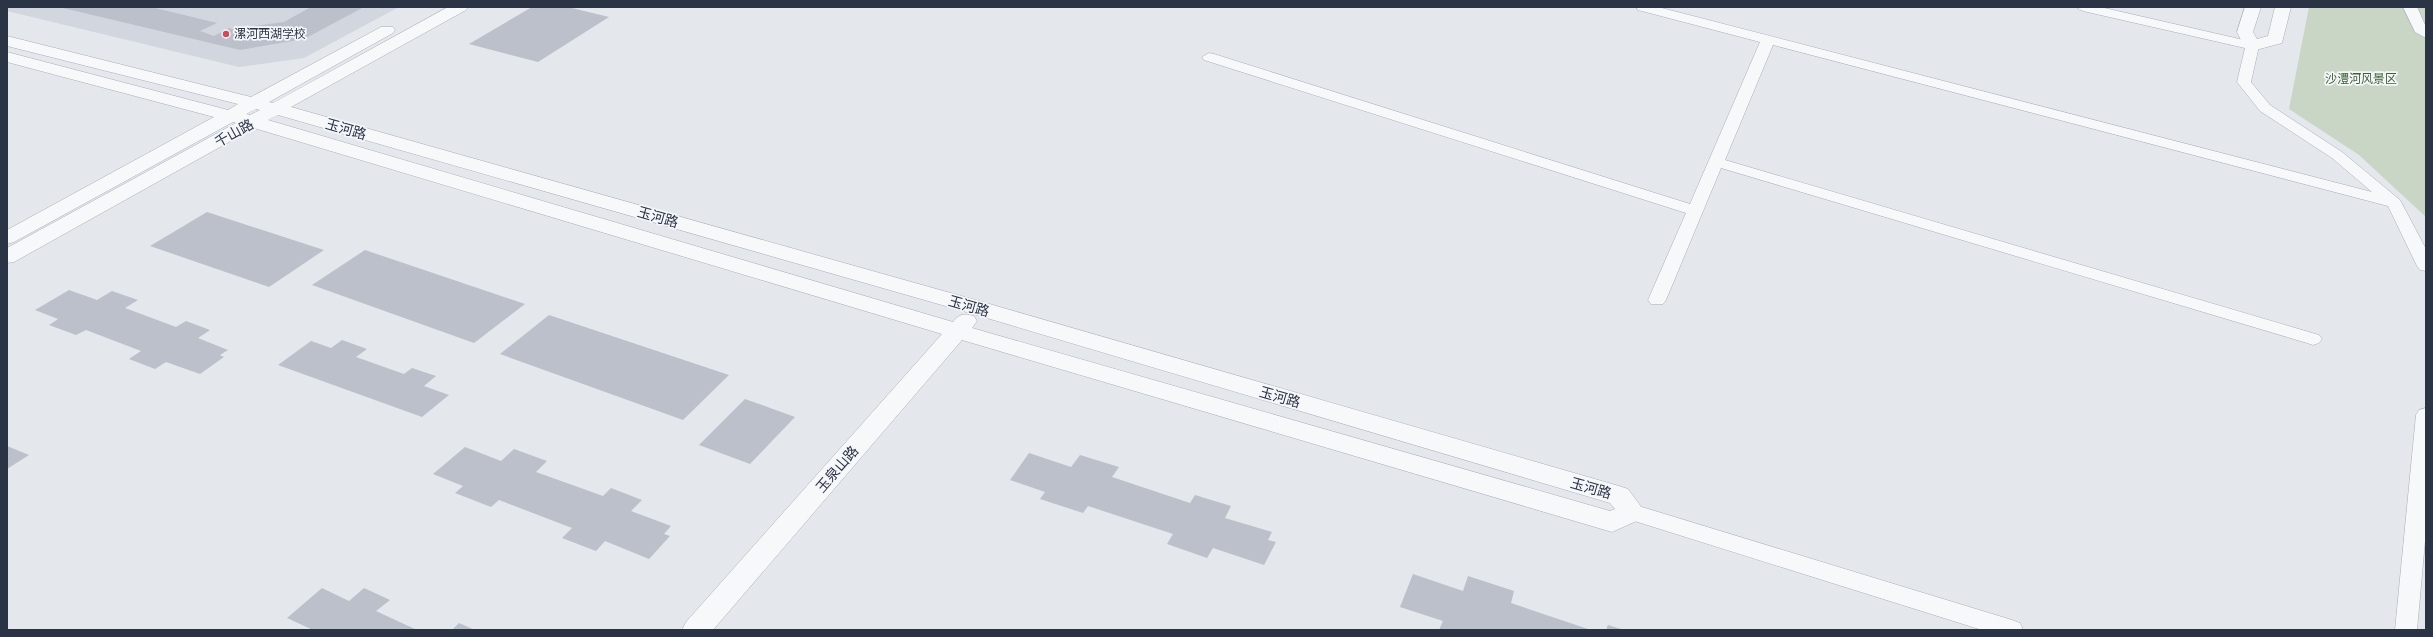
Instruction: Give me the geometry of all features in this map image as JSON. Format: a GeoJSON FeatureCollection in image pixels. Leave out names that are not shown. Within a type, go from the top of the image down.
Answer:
{"type":"FeatureCollection","features":[{"type":"Feature","properties":{"kind":"street","name":"千山路"},"geometry":{"type":"LineString","coordinates":[[7,257],[430,7]]}},
{"type":"Feature","properties":{"kind":"street"},"geometry":{"type":"LineString","coordinates":[[277,109],[460,7]]}},
{"type":"Feature","properties":{"kind":"street"},"geometry":{"type":"LineString","coordinates":[[1643,7],[2394,203]]}},
{"type":"Feature","properties":{"kind":"street"},"geometry":{"type":"LineString","coordinates":[[2083,7],[2252,46],[2276,39],[2283,7]]}},
{"type":"Feature","properties":{"kind":"street"},"geometry":{"type":"LineString","coordinates":[[2253,7],[2246,32],[2252,46],[2244,82],[2265,108],[2337,155],[2394,203],[2426,266]]}},
{"type":"Feature","properties":{"kind":"street"},"geometry":{"type":"LineString","coordinates":[[2410,7],[2420,30],[2426,34]]}},
{"type":"Feature","properties":{"kind":"street"},"geometry":{"type":"LineString","coordinates":[[1657,300],[1768,40]]}},
{"type":"Feature","properties":{"kind":"street","name":"玉河路"},"geometry":{"type":"LineString","coordinates":[[7,41],[254,112],[958,331],[1612,522],[1632,512],[1619,496],[978,308],[277,109],[254,112],[230,116],[7,57]]}},
{"type":"Feature","properties":{"kind":"street"},"geometry":{"type":"LineString","coordinates":[[1209,57],[1695,211]]}},
{"type":"Feature","properties":{"kind":"street","name":"千山路"},"geometry":{"type":"LineString","coordinates":[[7,238],[230,116]]}},
{"type":"Feature","properties":{"kind":"street"},"geometry":{"type":"LineString","coordinates":[[1716,162],[2312,339]]}},
{"type":"Feature","properties":{"kind":"street","name":"玉泉山路"},"geometry":{"type":"LineString","coordinates":[[696,630],[978,308]]}},
{"type":"Feature","properties":{"kind":"street"},"geometry":{"type":"LineString","coordinates":[[2406,630],[2426,414]]}},
{"type":"Feature","properties":{"kind":"street"},"geometry":{"type":"LineString","coordinates":[[1632,512],[2012,630]]}},
{"type":"Feature","properties":{"kind":"shaded area","name":"漯河西湖学校"},"geometry":{"type":"Polygon","coordinates":[[[7,7],[399,7],[304,58],[239,67],[7,11],[7,7]]]}},
{"type":"Feature","properties":{"kind":"green space","name":"沙澧河风景区"},"geometry":{"type":"Polygon","coordinates":[[[2309,7],[2426,7],[2426,217],[2359,155],[2289,109],[2309,7]]]}},
{"type":"Feature","properties":{"kind":"building"},"geometry":{"type":"Polygon","coordinates":[[[151,7],[217,23],[200,31],[214,36],[229,28],[241,32],[254,26],[284,22],[311,7],[364,7],[304,39],[240,50],[63,8],[151,7]]]}},
{"type":"Feature","properties":{"kind":"building"},"geometry":{"type":"Polygon","coordinates":[[[532,7],[568,7],[609,17],[538,62],[469,44],[532,7]]]}},
{"type":"Feature","properties":{"kind":"building"},"geometry":{"type":"Polygon","coordinates":[[[207,212],[324,250],[269,287],[150,246],[207,212]]]}},
{"type":"Feature","properties":{"kind":"building"},"geometry":{"type":"Polygon","coordinates":[[[365,250],[525,304],[474,343],[312,285],[365,250]]]}},
{"type":"Feature","properties":{"kind":"building"},"geometry":{"type":"Polygon","coordinates":[[[69,290],[97,300],[112,291],[138,300],[125,308],[176,327],[186,321],[210,330],[198,338],[228,350],[220,355],[224,357],[200,374],[166,362],[155,369],[129,359],[141,351],[86,330],[76,335],[49,325],[58,319],[35,310],[69,290]]]}},
{"type":"Feature","properties":{"kind":"building"},"geometry":{"type":"Polygon","coordinates":[[[549,315],[729,375],[683,420],[500,354],[549,315]]]}},
{"type":"Feature","properties":{"kind":"building"},"geometry":{"type":"Polygon","coordinates":[[[342,340],[367,349],[356,357],[404,374],[412,368],[436,376],[424,386],[449,395],[422,417],[278,365],[311,341],[331,348],[342,340]]]}},
{"type":"Feature","properties":{"kind":"building"},"geometry":{"type":"Polygon","coordinates":[[[745,399],[795,417],[750,464],[699,445],[745,399]]]}},
{"type":"Feature","properties":{"kind":"building"},"geometry":{"type":"Polygon","coordinates":[[[7,446],[29,455],[7,469],[7,446]]]}},
{"type":"Feature","properties":{"kind":"building"},"geometry":{"type":"Polygon","coordinates":[[[465,447],[501,461],[514,449],[547,461],[536,472],[603,496],[611,488],[642,500],[631,511],[671,526],[664,534],[670,536],[649,559],[605,541],[596,551],[562,538],[572,528],[499,500],[491,507],[455,493],[463,486],[433,474],[465,447]]]}},
{"type":"Feature","properties":{"kind":"building"},"geometry":{"type":"Polygon","coordinates":[[[1029,453],[1071,467],[1080,455],[1119,467],[1112,477],[1190,503],[1195,495],[1231,506],[1225,518],[1272,532],[1268,540],[1276,542],[1264,565],[1213,548],[1207,558],[1167,544],[1173,534],[1088,506],[1083,513],[1040,499],[1045,492],[1010,480],[1029,453]]]}},
{"type":"Feature","properties":{"kind":"building"},"geometry":{"type":"Polygon","coordinates":[[[1413,574],[1463,591],[1468,576],[1514,591],[1511,603],[1591,630],[1439,630],[1443,621],[1400,607],[1413,574]]]}},
{"type":"Feature","properties":{"kind":"building"},"geometry":{"type":"Polygon","coordinates":[[[322,588],[349,601],[364,588],[390,600],[376,611],[417,630],[313,630],[287,618],[322,588]]]}},
{"type":"Feature","properties":{"kind":"building"},"geometry":{"type":"Polygon","coordinates":[[[459,623],[475,630],[452,630],[459,623]]]}},
{"type":"Feature","properties":{"kind":"building"},"geometry":{"type":"Polygon","coordinates":[[[1608,625],[1624,630],[1606,630],[1608,625]]]}},
{"type":"Feature","properties":{"kind":"place","name":"漯河西湖学校"},"geometry":{"type":"Point","coordinates":[226,34]}}]}
